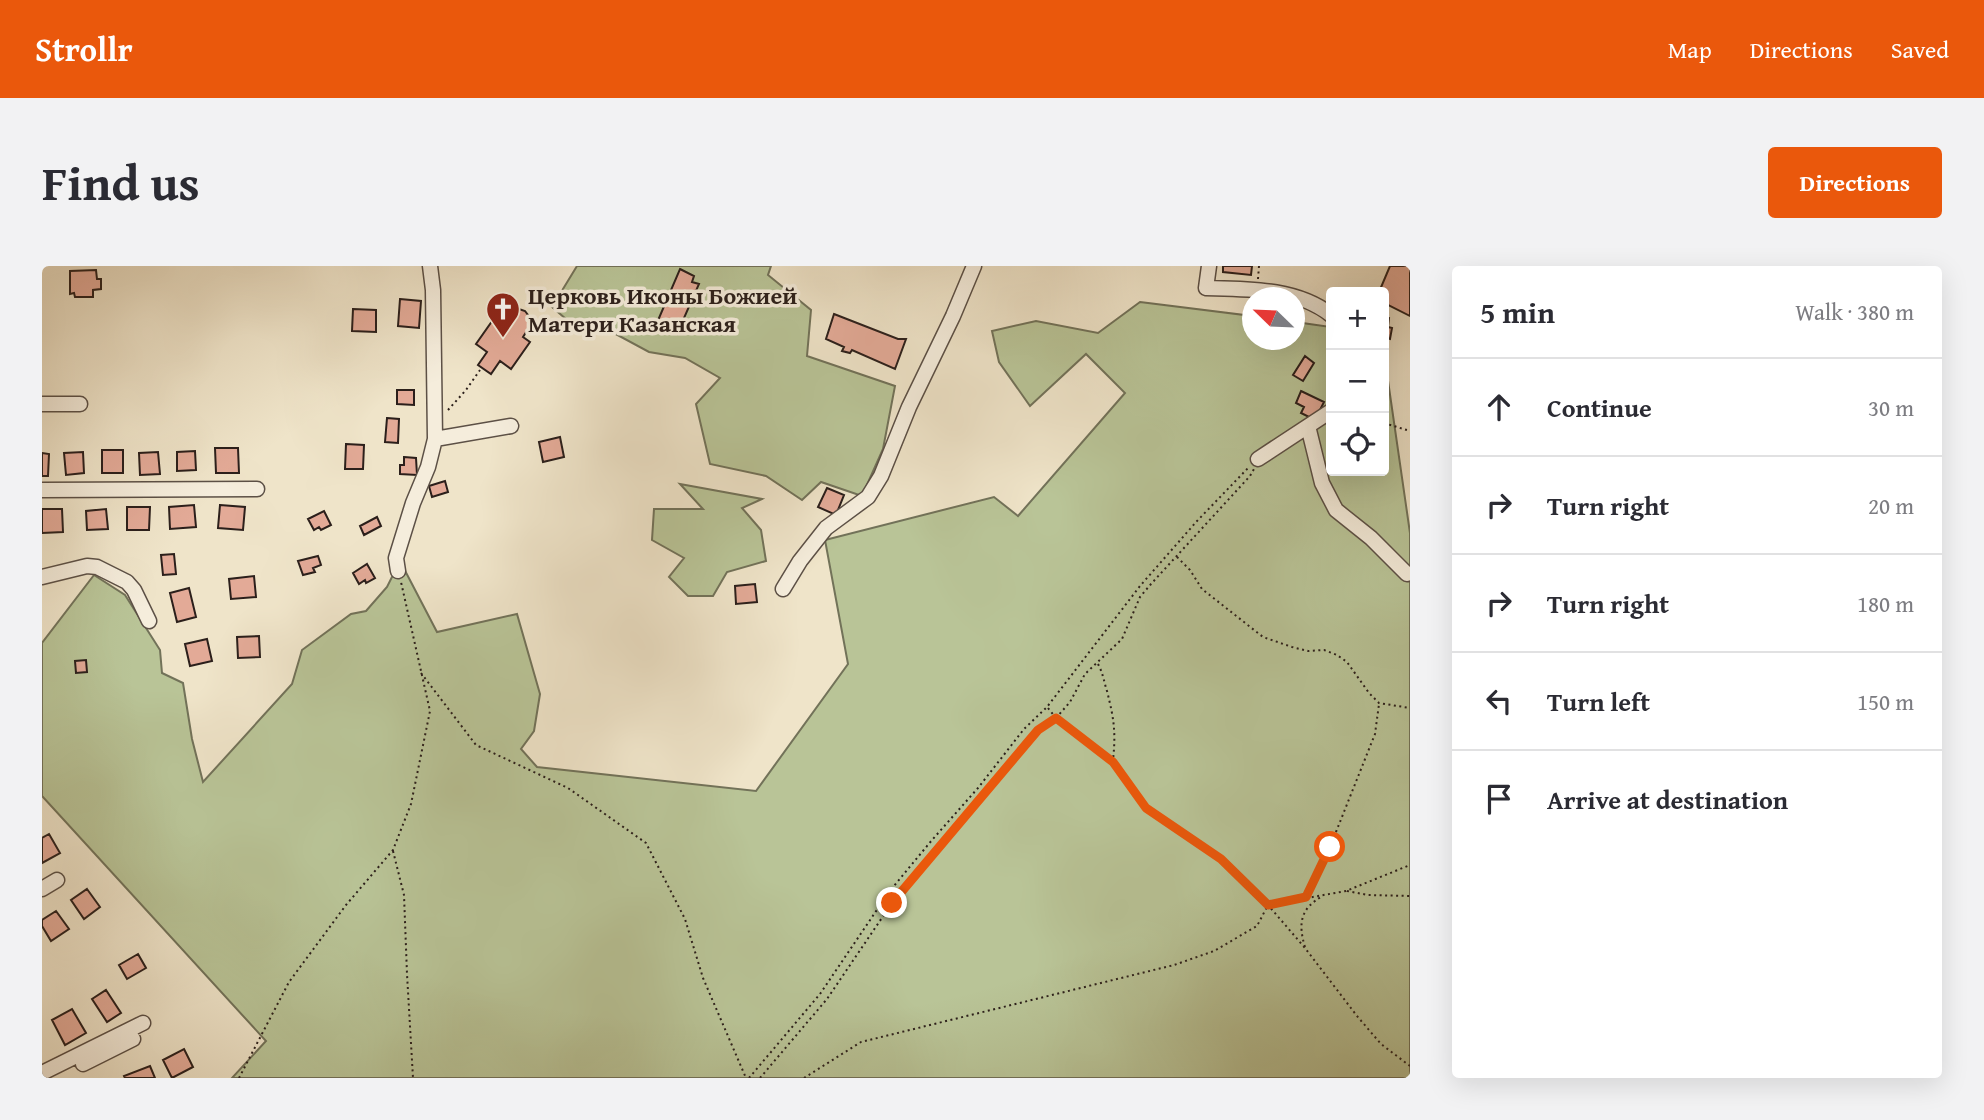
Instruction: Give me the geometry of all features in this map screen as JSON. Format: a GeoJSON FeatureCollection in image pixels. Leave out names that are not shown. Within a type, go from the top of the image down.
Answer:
{"type":"FeatureCollection","features":[{"type":"Feature","properties":{"kind":"street"},"geometry":{"type":"LineString","coordinates":[[398,571],[396,558],[413,503],[428,467],[436,432],[433,290],[429,266]]}},
{"type":"Feature","properties":{"kind":"street"},"geometry":{"type":"LineString","coordinates":[[783,589],[800,561],[826,528],[868,496],[881,476],[909,407],[974,266]]}},
{"type":"Feature","properties":{"kind":"street"},"geometry":{"type":"LineString","coordinates":[[1209,266],[1206,288],[1282,294],[1308,300],[1326,312]]}},
{"type":"Feature","properties":{"kind":"street"},"geometry":{"type":"LineString","coordinates":[[42,404],[80,404]]}},
{"type":"Feature","properties":{"kind":"street"},"geometry":{"type":"LineString","coordinates":[[1258,461],[1328,413]]}},
{"type":"Feature","properties":{"kind":"street"},"geometry":{"type":"LineString","coordinates":[[436,432],[511,426]]}},
{"type":"Feature","properties":{"kind":"street"},"geometry":{"type":"LineString","coordinates":[[1308,426],[1322,483],[1336,510],[1371,538],[1407,574]]}},
{"type":"Feature","properties":{"kind":"street"},"geometry":{"type":"LineString","coordinates":[[42,490],[257,489]]}},
{"type":"Feature","properties":{"kind":"street"},"geometry":{"type":"LineString","coordinates":[[42,577],[87,566],[97,567],[127,582],[134,590],[149,621]]}},
{"type":"Feature","properties":{"kind":"street"},"geometry":{"type":"LineString","coordinates":[[42,889],[57,880]]}},
{"type":"Feature","properties":{"kind":"street"},"geometry":{"type":"LineString","coordinates":[[42,1073],[143,1023]]}},
{"type":"Feature","properties":{"kind":"street"},"geometry":{"type":"LineString","coordinates":[[53,1078],[133,1039]]}},
{"type":"Feature","properties":{"kind":"path"},"geometry":{"type":"LineString","coordinates":[[436,432],[480,370]]}},
{"type":"Feature","properties":{"kind":"path"},"geometry":{"type":"LineString","coordinates":[[1389,425],[1410,431]]}},
{"type":"Feature","properties":{"kind":"path"},"geometry":{"type":"LineString","coordinates":[[420,672],[476,745],[568,788],[646,843],[685,919],[703,978],[748,1078],[820,994],[889,892],[978,788],[1024,729],[1047,707],[1140,586],[1196,521],[1258,461]]}},
{"type":"Feature","properties":{"kind":"path"},"geometry":{"type":"LineString","coordinates":[[760,1078],[827,999],[892,903],[1038,730],[1056,718],[1070,702],[1085,674],[1122,639],[1140,597],[1250,476],[1258,461]]}},
{"type":"Feature","properties":{"kind":"path"},"geometry":{"type":"LineString","coordinates":[[1241,475],[1250,476]]}},
{"type":"Feature","properties":{"kind":"path"},"geometry":{"type":"LineString","coordinates":[[1177,556],[1202,589],[1263,637],[1292,647],[1324,650],[1337,655],[1347,662],[1369,693],[1380,703],[1410,708]]}},
{"type":"Feature","properties":{"kind":"path"},"geometry":{"type":"LineString","coordinates":[[239,1078],[289,982],[346,905],[393,850],[411,804],[430,711],[398,571]]}},
{"type":"Feature","properties":{"kind":"path"},"geometry":{"type":"LineString","coordinates":[[1098,663],[1114,718],[1113,762]]}},
{"type":"Feature","properties":{"kind":"path"},"geometry":{"type":"LineString","coordinates":[[1306,897],[1330,847],[1376,734],[1380,703]]}},
{"type":"Feature","properties":{"kind":"path"},"geometry":{"type":"LineString","coordinates":[[1047,707],[1056,718],[1113,762],[1146,808],[1221,859],[1268,905],[1381,1044],[1410,1066]]}},
{"type":"Feature","properties":{"kind":"path"},"geometry":{"type":"LineString","coordinates":[[393,850],[404,895],[413,1078]]}},
{"type":"Feature","properties":{"kind":"path"},"geometry":{"type":"LineString","coordinates":[[1268,905],[1346,891],[1410,865]]}},
{"type":"Feature","properties":{"kind":"path"},"geometry":{"type":"LineString","coordinates":[[1346,891],[1368,895],[1410,896]]}},
{"type":"Feature","properties":{"kind":"path"},"geometry":{"type":"LineString","coordinates":[[1305,948],[1301,933],[1306,910],[1311,903],[1324,896]]}},
{"type":"Feature","properties":{"kind":"path"},"geometry":{"type":"LineString","coordinates":[[804,1078],[860,1042],[1174,965],[1214,951],[1257,926],[1268,905]]}},
{"type":"Feature","properties":{"kind":"green space"},"geometry":{"type":"Polygon","coordinates":[[[577,266],[771,266],[768,275],[811,310],[807,356],[895,386],[883,449],[862,496],[821,482],[802,500],[766,476],[710,464],[696,404],[720,378],[685,358],[649,352],[599,325],[566,319],[552,307],[577,266]]]}},
{"type":"Feature","properties":{"kind":"green space"},"geometry":{"type":"Polygon","coordinates":[[[1140,302],[1242,315],[1242,350],[1305,350],[1305,323],[1326,326],[1326,476],[1389,476],[1389,388],[1410,533],[1410,1078],[232,1078],[266,1041],[42,796],[42,643],[94,575],[125,595],[160,650],[162,673],[183,683],[192,739],[203,782],[292,684],[302,650],[351,614],[366,611],[387,587],[400,561],[437,632],[517,614],[540,694],[534,731],[521,749],[537,767],[756,791],[848,664],[825,540],[994,497],[1018,516],[1125,393],[1086,354],[1030,406],[999,362],[992,331],[1036,321],[1098,333],[1140,302]]]}},
{"type":"Feature","properties":{"kind":"green space"},"geometry":{"type":"Polygon","coordinates":[[[680,484],[762,499],[742,508],[761,530],[766,561],[727,572],[713,596],[688,596],[669,577],[684,558],[652,540],[654,509],[703,509],[680,484]]]}},
{"type":"Feature","properties":{"kind":"building"},"geometry":{"type":"Polygon","coordinates":[[[1223,266],[1252,266],[1251,275],[1223,272],[1223,266]]]}},
{"type":"Feature","properties":{"kind":"building"},"geometry":{"type":"Polygon","coordinates":[[[1390,266],[1410,266],[1410,316],[1389,306],[1389,287],[1381,287],[1390,266]]]}},
{"type":"Feature","properties":{"kind":"building"},"geometry":{"type":"Polygon","coordinates":[[[680,269],[694,276],[692,282],[699,284],[677,334],[656,325],[680,269]]]}},
{"type":"Feature","properties":{"kind":"building"},"geometry":{"type":"Polygon","coordinates":[[[96,270],[97,279],[101,279],[101,289],[93,290],[93,297],[75,297],[74,293],[70,294],[70,271],[96,270]]]}},
{"type":"Feature","properties":{"kind":"building"},"geometry":{"type":"Polygon","coordinates":[[[400,299],[421,301],[419,328],[398,326],[400,299]]]}},
{"type":"Feature","properties":{"kind":"building"},"geometry":{"type":"Polygon","coordinates":[[[353,309],[376,310],[376,332],[352,331],[353,309]]]}},
{"type":"Feature","properties":{"kind":"building","name":"Церковь Иконы Божией Матери Казанская"},"geometry":{"type":"Polygon","coordinates":[[[511,309],[525,311],[531,319],[532,323],[523,337],[530,342],[511,369],[500,361],[491,374],[478,365],[487,352],[476,344],[495,317],[502,322],[511,309]]]}},
{"type":"Feature","properties":{"kind":"building"},"geometry":{"type":"Polygon","coordinates":[[[834,314],[898,339],[906,339],[895,369],[852,350],[850,353],[842,351],[844,347],[826,339],[834,314]]]}},
{"type":"Feature","properties":{"kind":"building"},"geometry":{"type":"Polygon","coordinates":[[[1305,356],[1314,363],[1303,381],[1293,375],[1305,356]]]}},
{"type":"Feature","properties":{"kind":"building"},"geometry":{"type":"Polygon","coordinates":[[[397,390],[414,390],[414,405],[397,404],[397,390]]]}},
{"type":"Feature","properties":{"kind":"building"},"geometry":{"type":"Polygon","coordinates":[[[1301,391],[1324,402],[1315,420],[1301,413],[1304,407],[1296,403],[1301,391]]]}},
{"type":"Feature","properties":{"kind":"building"},"geometry":{"type":"Polygon","coordinates":[[[387,418],[399,419],[398,443],[385,442],[387,418]]]}},
{"type":"Feature","properties":{"kind":"building"},"geometry":{"type":"Polygon","coordinates":[[[560,437],[564,457],[543,462],[539,442],[560,437]]]}},
{"type":"Feature","properties":{"kind":"building"},"geometry":{"type":"Polygon","coordinates":[[[346,444],[364,445],[363,469],[345,469],[346,444]]]}},
{"type":"Feature","properties":{"kind":"building"},"geometry":{"type":"Polygon","coordinates":[[[215,448],[238,448],[239,473],[216,473],[215,448]]]}},
{"type":"Feature","properties":{"kind":"building"},"geometry":{"type":"Polygon","coordinates":[[[102,450],[123,450],[123,473],[102,473],[102,450]]]}},
{"type":"Feature","properties":{"kind":"building"},"geometry":{"type":"Polygon","coordinates":[[[195,451],[196,470],[177,471],[177,452],[195,451]]]}},
{"type":"Feature","properties":{"kind":"building"},"geometry":{"type":"Polygon","coordinates":[[[83,452],[84,473],[66,475],[64,453],[83,452]]]}},
{"type":"Feature","properties":{"kind":"building"},"geometry":{"type":"Polygon","coordinates":[[[158,452],[160,474],[140,475],[139,453],[158,452]]]}},
{"type":"Feature","properties":{"kind":"building"},"geometry":{"type":"Polygon","coordinates":[[[42,453],[49,454],[48,476],[42,476],[42,453]]]}},
{"type":"Feature","properties":{"kind":"building"},"geometry":{"type":"Polygon","coordinates":[[[404,457],[416,458],[417,475],[400,474],[404,457]]]}},
{"type":"Feature","properties":{"kind":"building"},"geometry":{"type":"Polygon","coordinates":[[[445,481],[448,492],[432,497],[429,486],[445,481]]]}},
{"type":"Feature","properties":{"kind":"building"},"geometry":{"type":"Polygon","coordinates":[[[827,488],[844,495],[836,515],[818,507],[827,488]]]}},
{"type":"Feature","properties":{"kind":"building"},"geometry":{"type":"Polygon","coordinates":[[[194,505],[196,527],[170,529],[169,507],[194,505]]]}},
{"type":"Feature","properties":{"kind":"building"},"geometry":{"type":"Polygon","coordinates":[[[220,505],[245,507],[243,530],[218,528],[220,505]]]}},
{"type":"Feature","properties":{"kind":"building"},"geometry":{"type":"Polygon","coordinates":[[[127,507],[150,507],[149,530],[127,530],[127,507]]]}},
{"type":"Feature","properties":{"kind":"building"},"geometry":{"type":"Polygon","coordinates":[[[42,509],[62,509],[63,532],[42,533],[42,509]]]}},
{"type":"Feature","properties":{"kind":"building"},"geometry":{"type":"Polygon","coordinates":[[[106,509],[108,529],[87,530],[86,511],[106,509]]]}},
{"type":"Feature","properties":{"kind":"building"},"geometry":{"type":"Polygon","coordinates":[[[324,511],[331,525],[314,530],[308,519],[324,511]]]}},
{"type":"Feature","properties":{"kind":"building"},"geometry":{"type":"Polygon","coordinates":[[[377,517],[381,526],[364,535],[360,526],[377,517]]]}},
{"type":"Feature","properties":{"kind":"building"},"geometry":{"type":"Polygon","coordinates":[[[174,554],[176,574],[163,575],[161,555],[174,554]]]}},
{"type":"Feature","properties":{"kind":"building"},"geometry":{"type":"Polygon","coordinates":[[[318,556],[321,565],[313,568],[315,572],[303,575],[298,561],[318,556]]]}},
{"type":"Feature","properties":{"kind":"building"},"geometry":{"type":"Polygon","coordinates":[[[367,564],[375,578],[359,584],[353,573],[367,564]]]}},
{"type":"Feature","properties":{"kind":"building"},"geometry":{"type":"Polygon","coordinates":[[[254,576],[256,597],[231,599],[229,579],[254,576]]]}},
{"type":"Feature","properties":{"kind":"building"},"geometry":{"type":"Polygon","coordinates":[[[755,584],[757,602],[736,604],[735,586],[755,584]]]}},
{"type":"Feature","properties":{"kind":"building"},"geometry":{"type":"Polygon","coordinates":[[[189,588],[196,617],[177,622],[170,593],[189,588]]]}},
{"type":"Feature","properties":{"kind":"building"},"geometry":{"type":"Polygon","coordinates":[[[259,636],[260,657],[238,658],[237,637],[259,636]]]}},
{"type":"Feature","properties":{"kind":"building"},"geometry":{"type":"Polygon","coordinates":[[[207,639],[212,661],[190,666],[185,644],[207,639]]]}},
{"type":"Feature","properties":{"kind":"building"},"geometry":{"type":"Polygon","coordinates":[[[86,660],[87,672],[76,673],[75,661],[86,660]]]}},
{"type":"Feature","properties":{"kind":"building"},"geometry":{"type":"Polygon","coordinates":[[[49,834],[60,853],[42,863],[42,838],[49,834]]]}},
{"type":"Feature","properties":{"kind":"building"},"geometry":{"type":"Polygon","coordinates":[[[87,889],[100,907],[84,919],[71,900],[87,889]]]}},
{"type":"Feature","properties":{"kind":"building"},"geometry":{"type":"Polygon","coordinates":[[[56,911],[69,929],[51,941],[42,926],[42,920],[56,911]]]}},
{"type":"Feature","properties":{"kind":"building"},"geometry":{"type":"Polygon","coordinates":[[[138,954],[146,968],[127,979],[119,965],[138,954]]]}},
{"type":"Feature","properties":{"kind":"building"},"geometry":{"type":"Polygon","coordinates":[[[106,990],[121,1013],[107,1022],[92,999],[106,990]]]}},
{"type":"Feature","properties":{"kind":"building"},"geometry":{"type":"Polygon","coordinates":[[[72,1009],[86,1033],[65,1045],[52,1020],[72,1009]]]}},
{"type":"Feature","properties":{"kind":"building"},"geometry":{"type":"Polygon","coordinates":[[[184,1049],[193,1067],[172,1078],[163,1060],[184,1049]]]}},
{"type":"Feature","properties":{"kind":"building"},"geometry":{"type":"Polygon","coordinates":[[[150,1066],[155,1078],[124,1076],[150,1066]]]}},
{"type":"Feature","properties":{"kind":"place","name":"Церковь Иконы Божией Матери Казанская"},"geometry":{"type":"Point","coordinates":[503,339]}},
{"type":"Feature","properties":{"kind":"route"},"geometry":{"type":"LineString","coordinates":[[892,903],[1038,730],[1056,718],[1113,762],[1146,808],[1221,859],[1268,905],[1306,897],[1330,847]]}}]}
